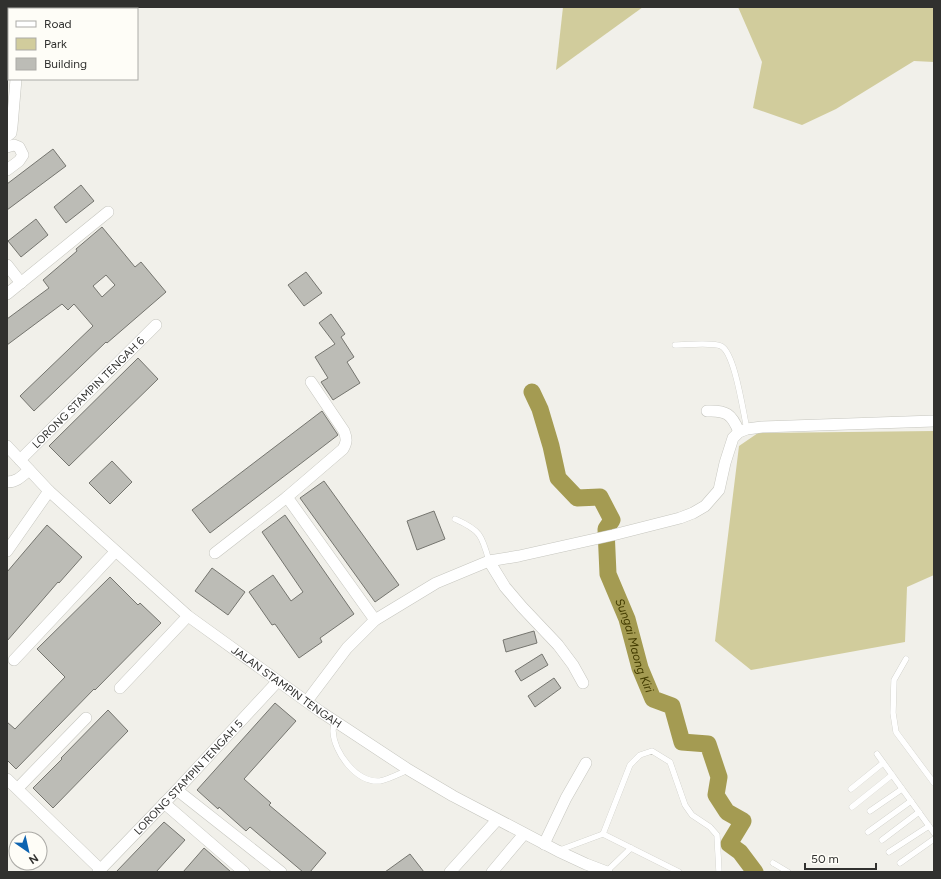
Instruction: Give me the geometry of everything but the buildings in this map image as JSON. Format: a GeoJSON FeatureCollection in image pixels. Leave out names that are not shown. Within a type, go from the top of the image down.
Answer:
{"type":"FeatureCollection","features":[{"type":"Feature","properties":{"kind":"street"},"geometry":{"type":"LineString","coordinates":[[7,136],[11,134],[16,80]]}},
{"type":"Feature","properties":{"kind":"street"},"geometry":{"type":"LineString","coordinates":[[7,147],[14,145],[20,147],[23,155],[19,161],[7,170]]}},
{"type":"Feature","properties":{"kind":"street"},"geometry":{"type":"LineString","coordinates":[[7,294],[108,212]]}},
{"type":"Feature","properties":{"kind":"street"},"geometry":{"type":"LineString","coordinates":[[7,265],[21,283]]}},
{"type":"Feature","properties":{"kind":"street","name":"LORONG STAMPIN TENGAH 6"},"geometry":{"type":"LineString","coordinates":[[20,460],[156,325]]}},
{"type":"Feature","properties":{"kind":"street"},"geometry":{"type":"LineString","coordinates":[[215,553],[287,497],[343,449],[347,439],[344,431],[311,382]]}},
{"type":"Feature","properties":{"kind":"street"},"geometry":{"type":"LineString","coordinates":[[707,411],[724,412],[731,417],[743,431]]}},
{"type":"Feature","properties":{"kind":"street"},"geometry":{"type":"LineString","coordinates":[[307,701],[347,648],[375,620],[436,584],[490,561],[613,536],[680,518],[705,506],[719,490],[725,463],[733,438],[743,431],[762,427],[934,422]]}},
{"type":"Feature","properties":{"kind":"street","name":"JALAN STAMPIN TENGAH"},"geometry":{"type":"LineString","coordinates":[[7,446],[49,491],[115,552],[188,616],[277,682],[409,770],[453,796],[558,851],[583,868],[606,872]]}},
{"type":"Feature","properties":{"kind":"street"},"geometry":{"type":"LineString","coordinates":[[7,482],[13,482],[19,479],[29,470]]}},
{"type":"Feature","properties":{"kind":"street"},"geometry":{"type":"LineString","coordinates":[[7,551],[49,491]]}},
{"type":"Feature","properties":{"kind":"street"},"geometry":{"type":"LineString","coordinates":[[287,497],[375,620]]}},
{"type":"Feature","properties":{"kind":"street"},"geometry":{"type":"LineString","coordinates":[[14,660],[115,552]]}},
{"type":"Feature","properties":{"kind":"street"},"geometry":{"type":"LineString","coordinates":[[490,561],[505,587],[558,645],[573,665],[583,683]]}},
{"type":"Feature","properties":{"kind":"street"},"geometry":{"type":"LineString","coordinates":[[120,688],[188,616]]}},
{"type":"Feature","properties":{"kind":"street","name":"LORONG STAMPIN TENGAH 5"},"geometry":{"type":"LineString","coordinates":[[99,871],[177,790],[277,682]]}},
{"type":"Feature","properties":{"kind":"street"},"geometry":{"type":"LineString","coordinates":[[18,788],[86,718]]}},
{"type":"Feature","properties":{"kind":"street"},"geometry":{"type":"LineString","coordinates":[[544,844],[566,798],[586,763]]}},
{"type":"Feature","properties":{"kind":"street"},"geometry":{"type":"LineString","coordinates":[[7,779],[18,788],[99,871]]}},
{"type":"Feature","properties":{"kind":"street"},"geometry":{"type":"LineString","coordinates":[[177,790],[281,872]]}},
{"type":"Feature","properties":{"kind":"street"},"geometry":{"type":"LineString","coordinates":[[164,803],[244,872]]}},
{"type":"Feature","properties":{"kind":"street"},"geometry":{"type":"LineString","coordinates":[[450,872],[497,820]]}},
{"type":"Feature","properties":{"kind":"street"},"geometry":{"type":"LineString","coordinates":[[492,872],[524,834]]}},
{"type":"Feature","properties":{"kind":"lane"},"geometry":{"type":"LineString","coordinates":[[675,345],[701,344],[720,346],[727,351],[731,358],[743,431]]}},
{"type":"Feature","properties":{"kind":"lane"},"geometry":{"type":"LineString","coordinates":[[455,519],[468,524],[479,533],[484,542],[490,561]]}},
{"type":"Feature","properties":{"kind":"lane"},"geometry":{"type":"LineString","coordinates":[[906,659],[894,680],[893,713],[896,732],[934,783]]}},
{"type":"Feature","properties":{"kind":"lane"},"geometry":{"type":"LineString","coordinates":[[335,722],[333,731],[337,745],[345,761],[352,770],[363,778],[379,781],[409,770]]}},
{"type":"Feature","properties":{"kind":"lane"},"geometry":{"type":"LineString","coordinates":[[558,851],[603,834],[630,765],[640,755],[652,751],[670,762],[685,805],[692,816],[710,827],[717,835],[719,872]]}},
{"type":"Feature","properties":{"kind":"lane"},"geometry":{"type":"LineString","coordinates":[[877,754],[934,833]]}},
{"type":"Feature","properties":{"kind":"lane"},"geometry":{"type":"LineString","coordinates":[[851,789],[883,763]]}},
{"type":"Feature","properties":{"kind":"lane"},"geometry":{"type":"LineString","coordinates":[[852,807],[892,775]]}},
{"type":"Feature","properties":{"kind":"lane"},"geometry":{"type":"LineString","coordinates":[[870,811],[902,789]]}},
{"type":"Feature","properties":{"kind":"lane"},"geometry":{"type":"LineString","coordinates":[[868,832],[911,802]]}},
{"type":"Feature","properties":{"kind":"lane"},"geometry":{"type":"LineString","coordinates":[[882,840],[919,812]]}},
{"type":"Feature","properties":{"kind":"lane"},"geometry":{"type":"LineString","coordinates":[[890,852],[929,826]]}},
{"type":"Feature","properties":{"kind":"lane"},"geometry":{"type":"LineString","coordinates":[[603,834],[679,872]]}},
{"type":"Feature","properties":{"kind":"lane"},"geometry":{"type":"LineString","coordinates":[[900,863],[934,839]]}},
{"type":"Feature","properties":{"kind":"lane"},"geometry":{"type":"LineString","coordinates":[[606,872],[630,848]]}},
{"type":"Feature","properties":{"kind":"lane"},"geometry":{"type":"LineString","coordinates":[[774,863],[788,872]]}},
{"type":"Feature","properties":{"kind":"green space"},"geometry":{"type":"Polygon","coordinates":[[[563,7],[643,7],[556,70],[563,7]]]}},
{"type":"Feature","properties":{"kind":"green space"},"geometry":{"type":"Polygon","coordinates":[[[738,7],[934,7],[934,62],[914,61],[836,109],[802,125],[753,108],[762,62],[738,7]]]}},
{"type":"Feature","properties":{"kind":"green space"},"geometry":{"type":"Polygon","coordinates":[[[934,431],[934,575],[907,587],[905,642],[751,670],[715,641],[739,446],[758,433],[934,431]]]}},
{"type":"Feature","properties":{"kind":"waterway","name":"Sungai Maong Kiri"},"geometry":{"type":"LineString","coordinates":[[532,392],[540,409],[551,446],[558,478],[577,498],[600,497],[612,520],[606,529],[608,574],[627,619],[640,668],[653,699],[672,706],[682,742],[708,744],[719,777],[716,795],[727,812],[743,821],[729,844],[740,852],[755,872]]}}]}
